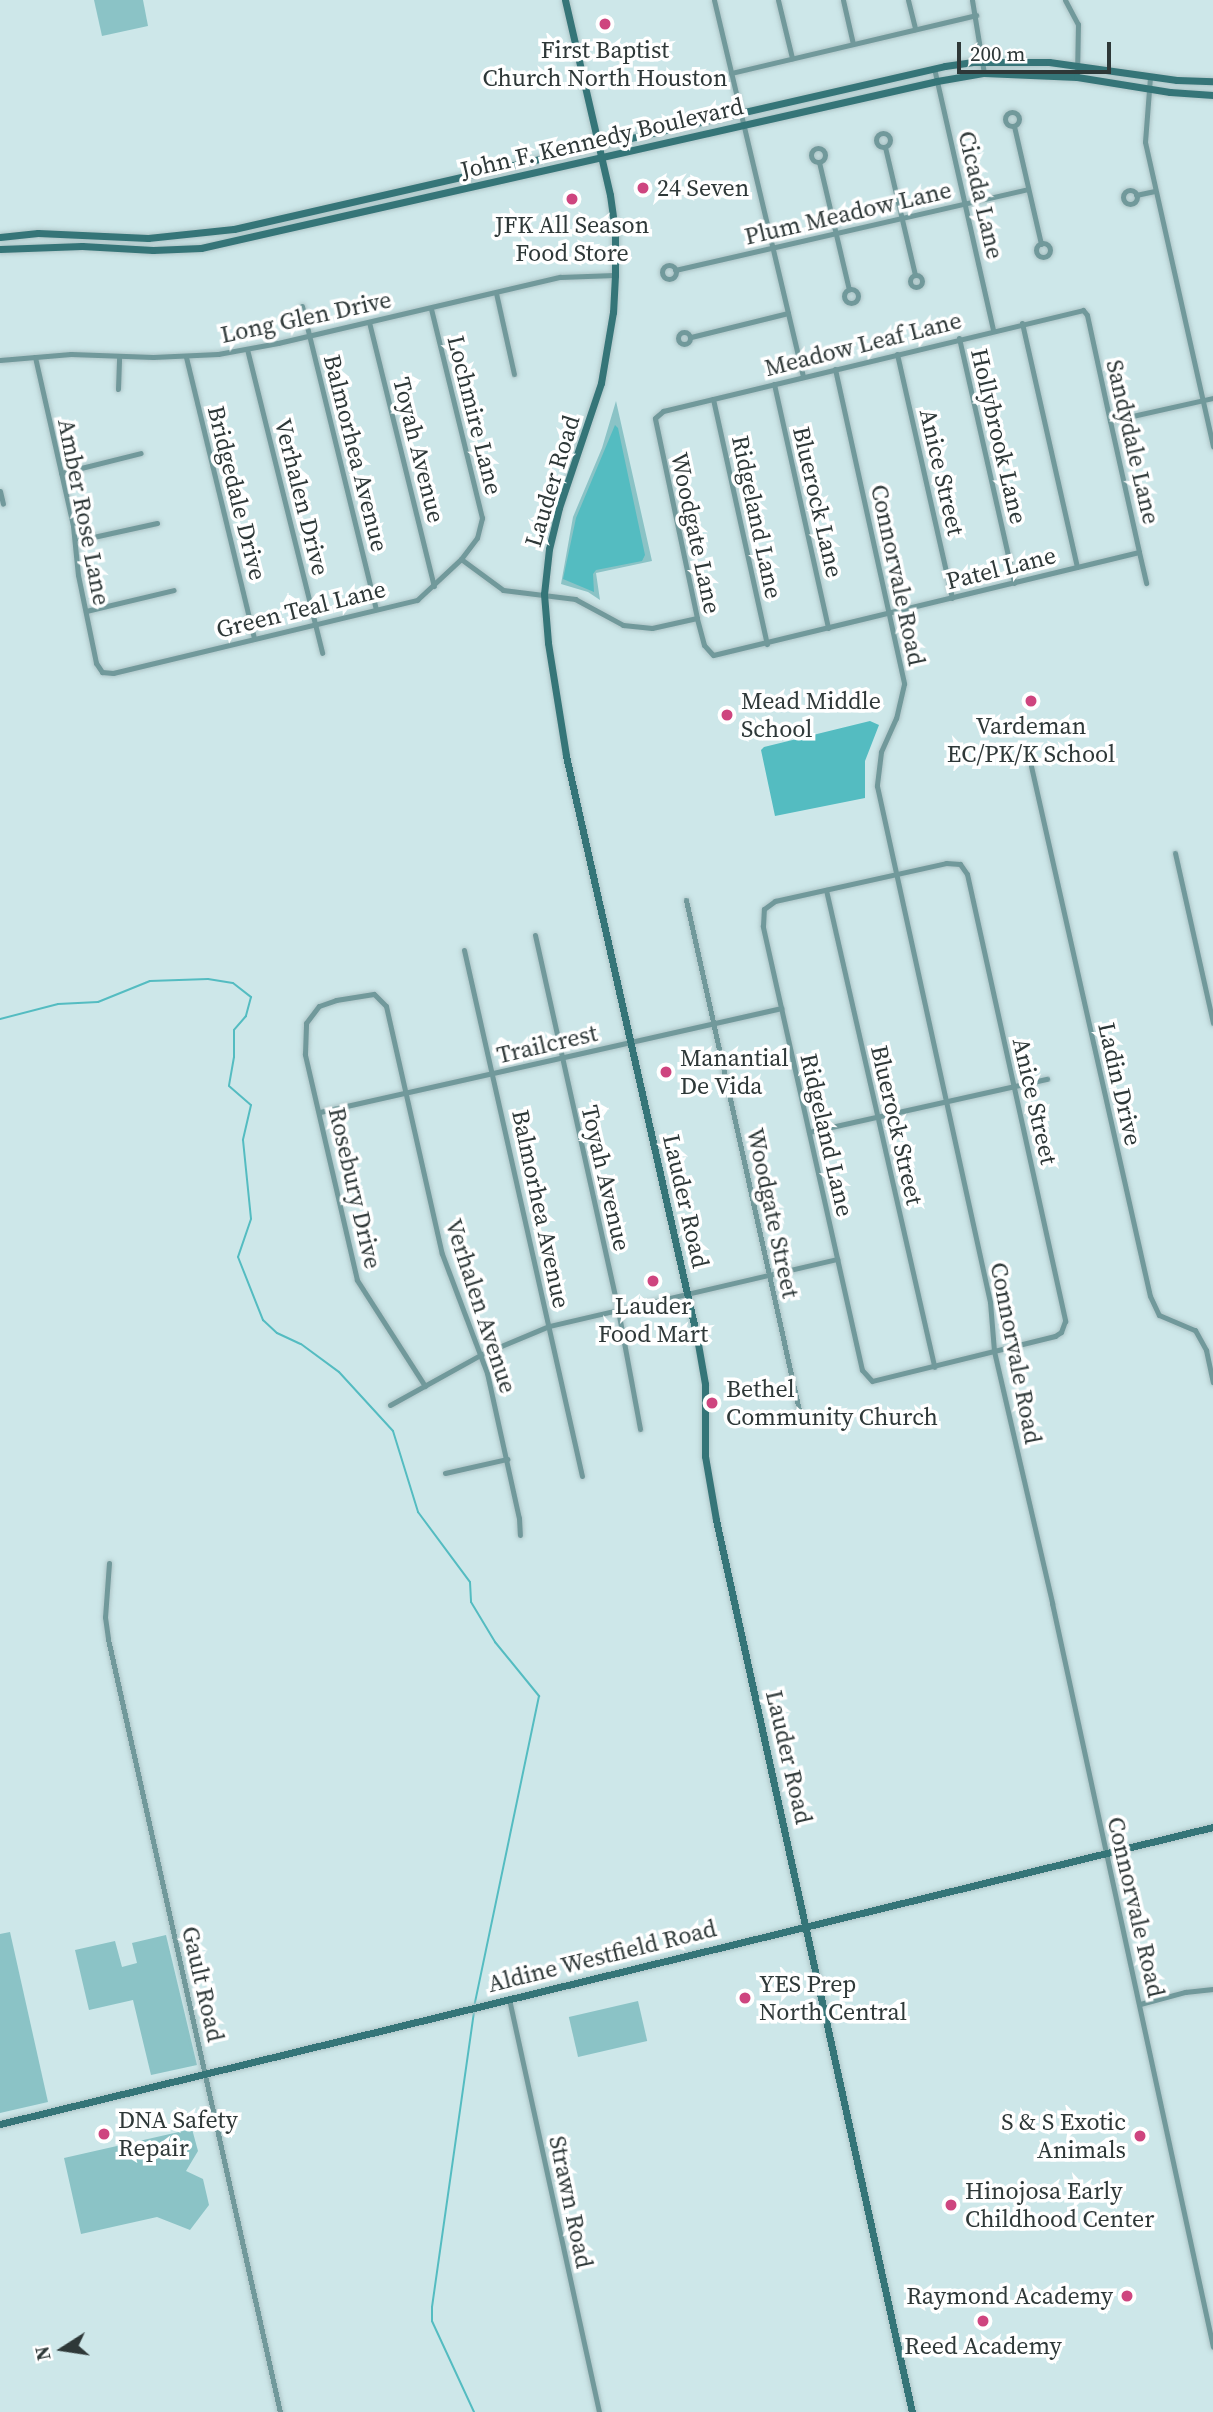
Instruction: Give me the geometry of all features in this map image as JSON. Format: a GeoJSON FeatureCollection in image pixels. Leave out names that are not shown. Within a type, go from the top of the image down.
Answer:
{"type":"FeatureCollection","features":[{"type":"Feature","properties":{"kind":"main road","name":"Lauder Road"},"geometry":{"type":"LineString","coordinates":[[565,0],[613,214],[615,275],[613,312],[601,383],[554,524],[544,594],[548,643],[566,756],[688,1295],[705,1384],[707,1477],[912,2412]]}},
{"type":"Feature","properties":{"kind":"main road","name":"John F. Kennedy Boulevard"},"geometry":{"type":"LineString","coordinates":[[0,237],[31,233],[148,238],[198,235],[429,185],[934,68],[984,62],[1079,64],[1150,77],[1213,81]]}},
{"type":"Feature","properties":{"kind":"main road","name":"John F. Kennedy Boulevard"},"geometry":{"type":"LineString","coordinates":[[0,249],[201,248],[937,81],[984,73],[1077,77],[1148,89],[1213,95]]}},
{"type":"Feature","properties":{"kind":"main road"},"geometry":{"type":"LineString","coordinates":[[429,185],[432,197]]}},
{"type":"Feature","properties":{"kind":"main road"},"geometry":{"type":"LineString","coordinates":[[31,233],[32,247]]}},
{"type":"Feature","properties":{"kind":"main road","name":"Aldine Westfield Road"},"geometry":{"type":"LineString","coordinates":[[0,2124],[1213,1827]]}},
{"type":"Feature","properties":{"kind":"street"},"geometry":{"type":"LineString","coordinates":[[714,0],[803,377]]}},
{"type":"Feature","properties":{"kind":"street"},"geometry":{"type":"LineString","coordinates":[[778,0],[792,58]]}},
{"type":"Feature","properties":{"kind":"street"},"geometry":{"type":"LineString","coordinates":[[843,0],[853,44]]}},
{"type":"Feature","properties":{"kind":"street"},"geometry":{"type":"LineString","coordinates":[[908,0],[915,29]]}},
{"type":"Feature","properties":{"kind":"street"},"geometry":{"type":"LineString","coordinates":[[972,0],[984,73]]}},
{"type":"Feature","properties":{"kind":"street"},"geometry":{"type":"LineString","coordinates":[[1065,0],[1078,24],[1077,77]]}},
{"type":"Feature","properties":{"kind":"street"},"geometry":{"type":"LineString","coordinates":[[731,73],[976,15]]}},
{"type":"Feature","properties":{"kind":"street","name":"Cicada Lane"},"geometry":{"type":"LineString","coordinates":[[934,68],[993,330]]}},
{"type":"Feature","properties":{"kind":"street"},"geometry":{"type":"LineString","coordinates":[[1150,77],[1145,142],[1213,447]]}},
{"type":"Feature","properties":{"kind":"street"},"geometry":{"type":"LineString","coordinates":[[1014,126],[1041,244]]}},
{"type":"Feature","properties":{"kind":"street"},"geometry":{"type":"LineString","coordinates":[[885,147],[915,275]]}},
{"type":"Feature","properties":{"kind":"street"},"geometry":{"type":"LineString","coordinates":[[819,162],[849,290]]}},
{"type":"Feature","properties":{"kind":"street","name":"Plum Meadow Lane"},"geometry":{"type":"LineString","coordinates":[[676,270],[1028,189]]}},
{"type":"Feature","properties":{"kind":"street"},"geometry":{"type":"LineString","coordinates":[[1136,195],[1155,191]]}},
{"type":"Feature","properties":{"kind":"street","name":"Long Glen Drive"},"geometry":{"type":"LineString","coordinates":[[0,360],[35,357],[186,357],[247,349],[560,277],[615,275]]}},
{"type":"Feature","properties":{"kind":"street"},"geometry":{"type":"LineString","coordinates":[[496,293],[514,374]]}},
{"type":"Feature","properties":{"kind":"street","name":"Balmorhea Avenue"},"geometry":{"type":"LineString","coordinates":[[302,306],[376,609]]}},
{"type":"Feature","properties":{"kind":"street","name":"Lochmire Lane"},"geometry":{"type":"LineString","coordinates":[[431,308],[482,518],[480,531]]}},
{"type":"Feature","properties":{"kind":"street","name":"Meadow Leaf Lane"},"geometry":{"type":"LineString","coordinates":[[655,418],[663,411],[1083,310]]}},
{"type":"Feature","properties":{"kind":"street","name":"Sandydale Lane"},"geometry":{"type":"LineString","coordinates":[[1083,310],[1087,315],[1146,583]]}},
{"type":"Feature","properties":{"kind":"street"},"geometry":{"type":"LineString","coordinates":[[691,337],[788,313]]}},
{"type":"Feature","properties":{"kind":"street","name":"Toyah Avenue"},"geometry":{"type":"LineString","coordinates":[[369,322],[434,586]]}},
{"type":"Feature","properties":{"kind":"street"},"geometry":{"type":"LineString","coordinates":[[1023,323],[1077,567]]}},
{"type":"Feature","properties":{"kind":"street","name":"Hollybrook Lane"},"geometry":{"type":"LineString","coordinates":[[959,338],[1014,583]]}},
{"type":"Feature","properties":{"kind":"street","name":"Verhalen Drive"},"geometry":{"type":"LineString","coordinates":[[247,349],[322,653]]}},
{"type":"Feature","properties":{"kind":"street","name":"Anice Street"},"geometry":{"type":"LineString","coordinates":[[897,354],[952,598]]}},
{"type":"Feature","properties":{"kind":"street"},"geometry":{"type":"LineString","coordinates":[[118,389],[119,356]]}},
{"type":"Feature","properties":{"kind":"street","name":"Amber Rose Lane"},"geometry":{"type":"LineString","coordinates":[[35,357],[75,541],[96,663],[102,672]]}},
{"type":"Feature","properties":{"kind":"street","name":"Bridgedale Drive"},"geometry":{"type":"LineString","coordinates":[[186,357],[254,638]]}},
{"type":"Feature","properties":{"kind":"street","name":"Connorvale Road"},"geometry":{"type":"LineString","coordinates":[[835,369],[904,684],[897,718],[881,752],[877,786],[990,1303],[994,1351],[1140,2004],[1213,2347]]}},
{"type":"Feature","properties":{"kind":"street","name":"Bluerock Lane"},"geometry":{"type":"LineString","coordinates":[[774,384],[828,628]]}},
{"type":"Feature","properties":{"kind":"street"},"geometry":{"type":"LineString","coordinates":[[1110,421],[1213,398]]}},
{"type":"Feature","properties":{"kind":"street","name":"Ridgeland Lane"},"geometry":{"type":"LineString","coordinates":[[713,399],[767,643]]}},
{"type":"Feature","properties":{"kind":"street","name":"Woodgate Lane"},"geometry":{"type":"LineString","coordinates":[[655,418],[697,618],[704,645],[709,653]]}},
{"type":"Feature","properties":{"kind":"street"},"geometry":{"type":"LineString","coordinates":[[61,473],[141,453]]}},
{"type":"Feature","properties":{"kind":"street"},"geometry":{"type":"LineString","coordinates":[[0,491],[3,503]]}},
{"type":"Feature","properties":{"kind":"street"},"geometry":{"type":"LineString","coordinates":[[75,541],[158,523]]}},
{"type":"Feature","properties":{"kind":"street","name":"Green Teal Lane"},"geometry":{"type":"LineString","coordinates":[[102,672],[113,673],[417,600],[461,559],[480,531]]}},
{"type":"Feature","properties":{"kind":"street","name":"Patel Lane"},"geometry":{"type":"LineString","coordinates":[[709,653],[717,656],[1139,552]]}},
{"type":"Feature","properties":{"kind":"street"},"geometry":{"type":"LineString","coordinates":[[461,559],[503,590],[575,599],[608,619],[633,627],[652,628],[697,618]]}},
{"type":"Feature","properties":{"kind":"street"},"geometry":{"type":"LineString","coordinates":[[86,611],[174,590]]}},
{"type":"Feature","properties":{"kind":"street","name":"Ladin Drive"},"geometry":{"type":"LineString","coordinates":[[1031,766],[1150,1296],[1159,1315],[1195,1330],[1206,1350],[1213,1382]]}},
{"type":"Feature","properties":{"kind":"street"},"geometry":{"type":"LineString","coordinates":[[1175,853],[1213,1023]]}},
{"type":"Feature","properties":{"kind":"street","name":"Anice Street"},"geometry":{"type":"LineString","coordinates":[[895,874],[946,863],[961,866],[967,874],[1065,1321],[1061,1332],[1049,1338],[994,1351]]}},
{"type":"Feature","properties":{"kind":"street"},"geometry":{"type":"LineString","coordinates":[[827,890],[895,874]]}},
{"type":"Feature","properties":{"kind":"street","name":"Ridgeland Lane"},"geometry":{"type":"LineString","coordinates":[[827,890],[775,901],[764,909],[763,926],[837,1259],[862,1370],[867,1379],[876,1380],[934,1367]]}},
{"type":"Feature","properties":{"kind":"street","name":"Bluerock Street"},"geometry":{"type":"LineString","coordinates":[[827,890],[934,1367]]}},
{"type":"Feature","properties":{"kind":"street","name":"Woodgate Street"},"geometry":{"type":"LineString","coordinates":[[686,900],[799,1410]]}},
{"type":"Feature","properties":{"kind":"street","name":"Toyah Avenue"},"geometry":{"type":"LineString","coordinates":[[535,935],[618,1310],[640,1429]]}},
{"type":"Feature","properties":{"kind":"street","name":"Balmorhea Avenue"},"geometry":{"type":"LineString","coordinates":[[464,950],[494,1073],[582,1476]]}},
{"type":"Feature","properties":{"kind":"street","name":"Verhalen Avenue"},"geometry":{"type":"LineString","coordinates":[[306,1023],[319,1006],[336,1000],[374,994],[386,1006],[442,1254],[482,1354],[507,1459],[520,1535]]}},
{"type":"Feature","properties":{"kind":"street","name":"Trailcrest"},"geometry":{"type":"LineString","coordinates":[[320,1112],[781,1008]]}},
{"type":"Feature","properties":{"kind":"street","name":"Rosebury Drive"},"geometry":{"type":"LineString","coordinates":[[306,1023],[305,1055],[357,1280],[425,1386]]}},
{"type":"Feature","properties":{"kind":"street"},"geometry":{"type":"LineString","coordinates":[[809,1132],[1047,1079]]}},
{"type":"Feature","properties":{"kind":"street"},"geometry":{"type":"LineString","coordinates":[[390,1405],[482,1354],[549,1326],[837,1259]]}},
{"type":"Feature","properties":{"kind":"street"},"geometry":{"type":"LineString","coordinates":[[934,1367],[994,1351]]}},
{"type":"Feature","properties":{"kind":"street"},"geometry":{"type":"LineString","coordinates":[[445,1473],[507,1459]]}},
{"type":"Feature","properties":{"kind":"street","name":"Gault Road"},"geometry":{"type":"LineString","coordinates":[[109,1563],[105,1617],[108,1639],[281,2412]]}},
{"type":"Feature","properties":{"kind":"street"},"geometry":{"type":"LineString","coordinates":[[1140,2004],[1185,1992],[1213,1989]]}},
{"type":"Feature","properties":{"kind":"street","name":"Strawn Road"},"geometry":{"type":"LineString","coordinates":[[509,1999],[599,2412]]}},
{"type":"Feature","properties":{"kind":"shaded area"},"geometry":{"type":"Polygon","coordinates":[[[94,0],[143,0],[148,26],[102,36],[94,0]]]}},
{"type":"Feature","properties":{"kind":"shaded area"},"geometry":{"type":"Polygon","coordinates":[[[616,401],[652,561],[596,573],[600,600],[588,592],[561,584],[573,517],[602,448],[616,401]]]}},
{"type":"Feature","properties":{"kind":"shaded area"},"geometry":{"type":"Polygon","coordinates":[[[615,425],[618,428],[645,555],[642,561],[596,570],[593,574],[594,592],[563,579],[576,518],[615,425]]]}},
{"type":"Feature","properties":{"kind":"shaded area"},"geometry":{"type":"Polygon","coordinates":[[[870,721],[879,725],[865,761],[865,798],[775,816],[761,750],[764,747],[870,721]]]}},
{"type":"Feature","properties":{"kind":"shaded area"},"geometry":{"type":"Polygon","coordinates":[[[10,1932],[48,2102],[0,2113],[0,1934],[10,1932]]]}},
{"type":"Feature","properties":{"kind":"shaded area"},"geometry":{"type":"Polygon","coordinates":[[[166,1935],[197,2065],[151,2075],[133,2000],[89,2010],[75,1950],[115,1941],[122,1967],[137,1963],[132,1943],[166,1935]]]}},
{"type":"Feature","properties":{"kind":"shaded area"},"geometry":{"type":"Polygon","coordinates":[[[638,2001],[647,2041],[578,2057],[569,2017],[638,2001]]]}},
{"type":"Feature","properties":{"kind":"shaded area"},"geometry":{"type":"Polygon","coordinates":[[[192,2129],[198,2151],[186,2171],[203,2179],[209,2205],[190,2230],[157,2217],[81,2234],[64,2158],[192,2129]]]}},
{"type":"Feature","properties":{"kind":"waterway"},"geometry":{"type":"LineString","coordinates":[[0,1019],[58,1004],[98,1002],[150,981],[208,979],[233,983],[251,997],[246,1016],[234,1030],[234,1057],[229,1086],[251,1105],[243,1140],[251,1219],[238,1257],[263,1320],[277,1333],[301,1344],[339,1372],[393,1431],[418,1512],[470,1582],[471,1602],[495,1642],[539,1696],[475,2003]]}},
{"type":"Feature","properties":{"kind":"waterway"},"geometry":{"type":"LineString","coordinates":[[474,2012],[432,2321],[474,2412]]}},
{"type":"Feature","properties":{"kind":"place","name":"First Baptist Church North Houston"},"geometry":{"type":"Point","coordinates":[605,24]}},
{"type":"Feature","properties":{"kind":"place","name":"24 Seven"},"geometry":{"type":"Point","coordinates":[643,188]}},
{"type":"Feature","properties":{"kind":"place","name":"JFK All Season Food Store"},"geometry":{"type":"Point","coordinates":[572,199]}},
{"type":"Feature","properties":{"kind":"place","name":"Vardeman EC/PK/K School"},"geometry":{"type":"Point","coordinates":[1031,701]}},
{"type":"Feature","properties":{"kind":"place","name":"Mead Middle School"},"geometry":{"type":"Point","coordinates":[727,715]}},
{"type":"Feature","properties":{"kind":"place","name":"Manantial De Vida"},"geometry":{"type":"Point","coordinates":[666,1072]}},
{"type":"Feature","properties":{"kind":"place","name":"Lauder Food Mart"},"geometry":{"type":"Point","coordinates":[653,1281]}},
{"type":"Feature","properties":{"kind":"place","name":"Bethel Community Church"},"geometry":{"type":"Point","coordinates":[712,1403]}},
{"type":"Feature","properties":{"kind":"place","name":"YES Prep North Central"},"geometry":{"type":"Point","coordinates":[745,1998]}},
{"type":"Feature","properties":{"kind":"place","name":"DNA Safety Repair"},"geometry":{"type":"Point","coordinates":[104,2134]}},
{"type":"Feature","properties":{"kind":"place","name":"S & S Exotic Animals"},"geometry":{"type":"Point","coordinates":[1140,2136]}},
{"type":"Feature","properties":{"kind":"place","name":"Hinojosa Early Childhood Center"},"geometry":{"type":"Point","coordinates":[951,2205]}},
{"type":"Feature","properties":{"kind":"place","name":"Raymond Academy"},"geometry":{"type":"Point","coordinates":[1127,2296]}},
{"type":"Feature","properties":{"kind":"place","name":"Reed Academy"},"geometry":{"type":"Point","coordinates":[983,2321]}}]}
